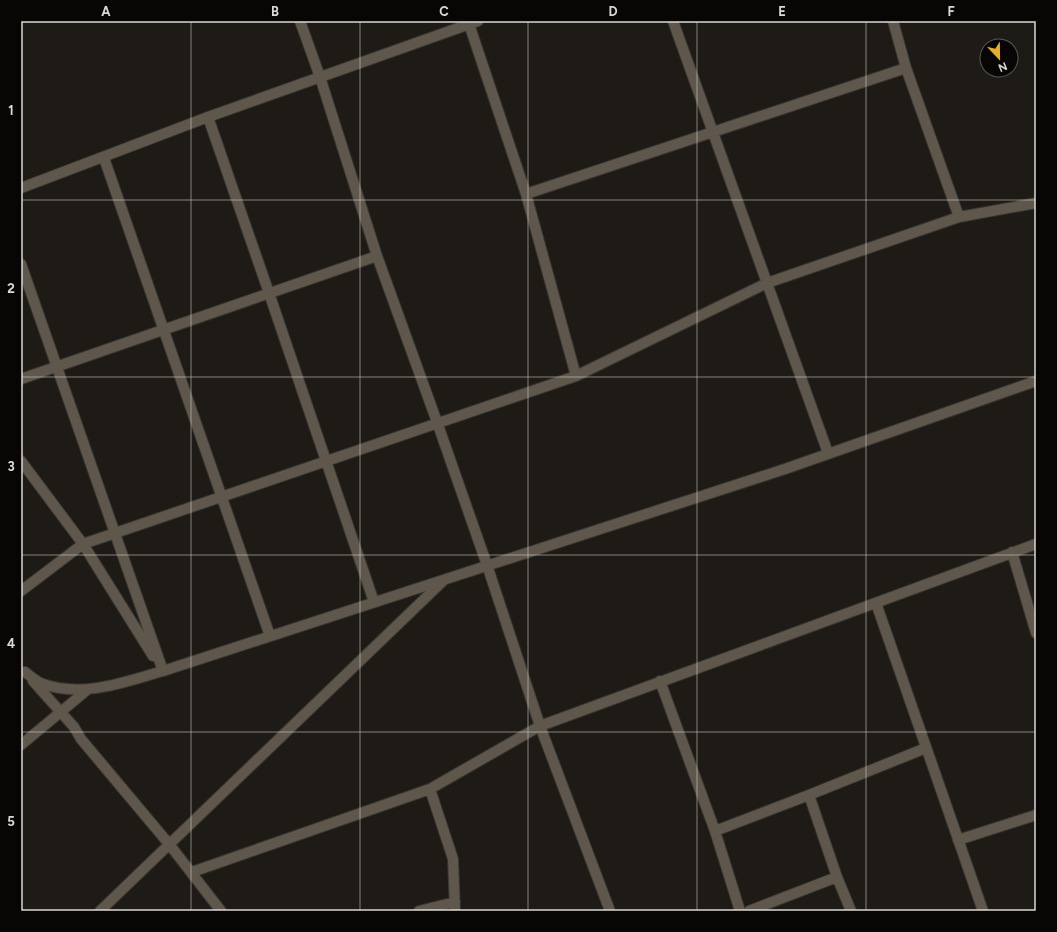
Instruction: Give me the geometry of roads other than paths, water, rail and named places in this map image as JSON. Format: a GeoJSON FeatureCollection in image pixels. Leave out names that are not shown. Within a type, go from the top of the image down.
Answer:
{"type":"FeatureCollection","features":[{"type":"Feature","properties":{"kind":"street"},"geometry":{"type":"LineString","coordinates":[[300,21],[320,76],[377,256],[487,565],[540,726],[610,911]]}},
{"type":"Feature","properties":{"kind":"street"},"geometry":{"type":"LineString","coordinates":[[673,21],[828,454]]}},
{"type":"Feature","properties":{"kind":"street"},"geometry":{"type":"LineString","coordinates":[[893,21],[906,68],[959,217]]}},
{"type":"Feature","properties":{"kind":"street"},"geometry":{"type":"LineString","coordinates":[[21,188],[320,76],[474,23],[526,194],[576,376]]}},
{"type":"Feature","properties":{"kind":"street"},"geometry":{"type":"LineString","coordinates":[[526,194],[906,68]]}},
{"type":"Feature","properties":{"kind":"street"},"geometry":{"type":"LineString","coordinates":[[208,117],[270,293],[374,602]]}},
{"type":"Feature","properties":{"kind":"street"},"geometry":{"type":"LineString","coordinates":[[104,158],[270,636]]}},
{"type":"Feature","properties":{"kind":"street"},"geometry":{"type":"LineString","coordinates":[[21,591],[83,544],[437,422],[576,376],[767,283],[959,217],[1036,203]]}},
{"type":"Feature","properties":{"kind":"street"},"geometry":{"type":"LineString","coordinates":[[21,379],[377,256]]}},
{"type":"Feature","properties":{"kind":"street"},"geometry":{"type":"LineString","coordinates":[[21,264],[163,671]]}},
{"type":"Feature","properties":{"kind":"street"},"geometry":{"type":"LineString","coordinates":[[23,670],[42,684],[64,689],[87,690],[100,688],[163,671],[828,454],[1036,381]]}},
{"type":"Feature","properties":{"kind":"street"},"geometry":{"type":"LineString","coordinates":[[21,461],[83,544],[163,671]]}},
{"type":"Feature","properties":{"kind":"street"},"geometry":{"type":"LineString","coordinates":[[192,872],[430,789],[540,726],[1036,544]]}},
{"type":"Feature","properties":{"kind":"street"},"geometry":{"type":"LineString","coordinates":[[1012,552],[1036,633]]}},
{"type":"Feature","properties":{"kind":"street"},"geometry":{"type":"LineString","coordinates":[[100,911],[445,579]]}},
{"type":"Feature","properties":{"kind":"street"},"geometry":{"type":"LineString","coordinates":[[876,603],[983,911]]}},
{"type":"Feature","properties":{"kind":"street"},"geometry":{"type":"LineString","coordinates":[[23,670],[74,727],[81,739],[192,872],[221,911]]}},
{"type":"Feature","properties":{"kind":"street"},"geometry":{"type":"LineString","coordinates":[[660,681],[715,831],[740,911]]}},
{"type":"Feature","properties":{"kind":"street"},"geometry":{"type":"LineString","coordinates":[[21,746],[87,690]]}},
{"type":"Feature","properties":{"kind":"street"},"geometry":{"type":"LineString","coordinates":[[715,831],[926,748]]}},
{"type":"Feature","properties":{"kind":"street"},"geometry":{"type":"LineString","coordinates":[[419,911],[455,906],[453,859],[430,789]]}},
{"type":"Feature","properties":{"kind":"street"},"geometry":{"type":"LineString","coordinates":[[809,795],[850,911]]}},
{"type":"Feature","properties":{"kind":"street"},"geometry":{"type":"LineString","coordinates":[[958,840],[1036,814]]}},
{"type":"Feature","properties":{"kind":"street"},"geometry":{"type":"LineString","coordinates":[[749,911],[837,877]]}}]}
